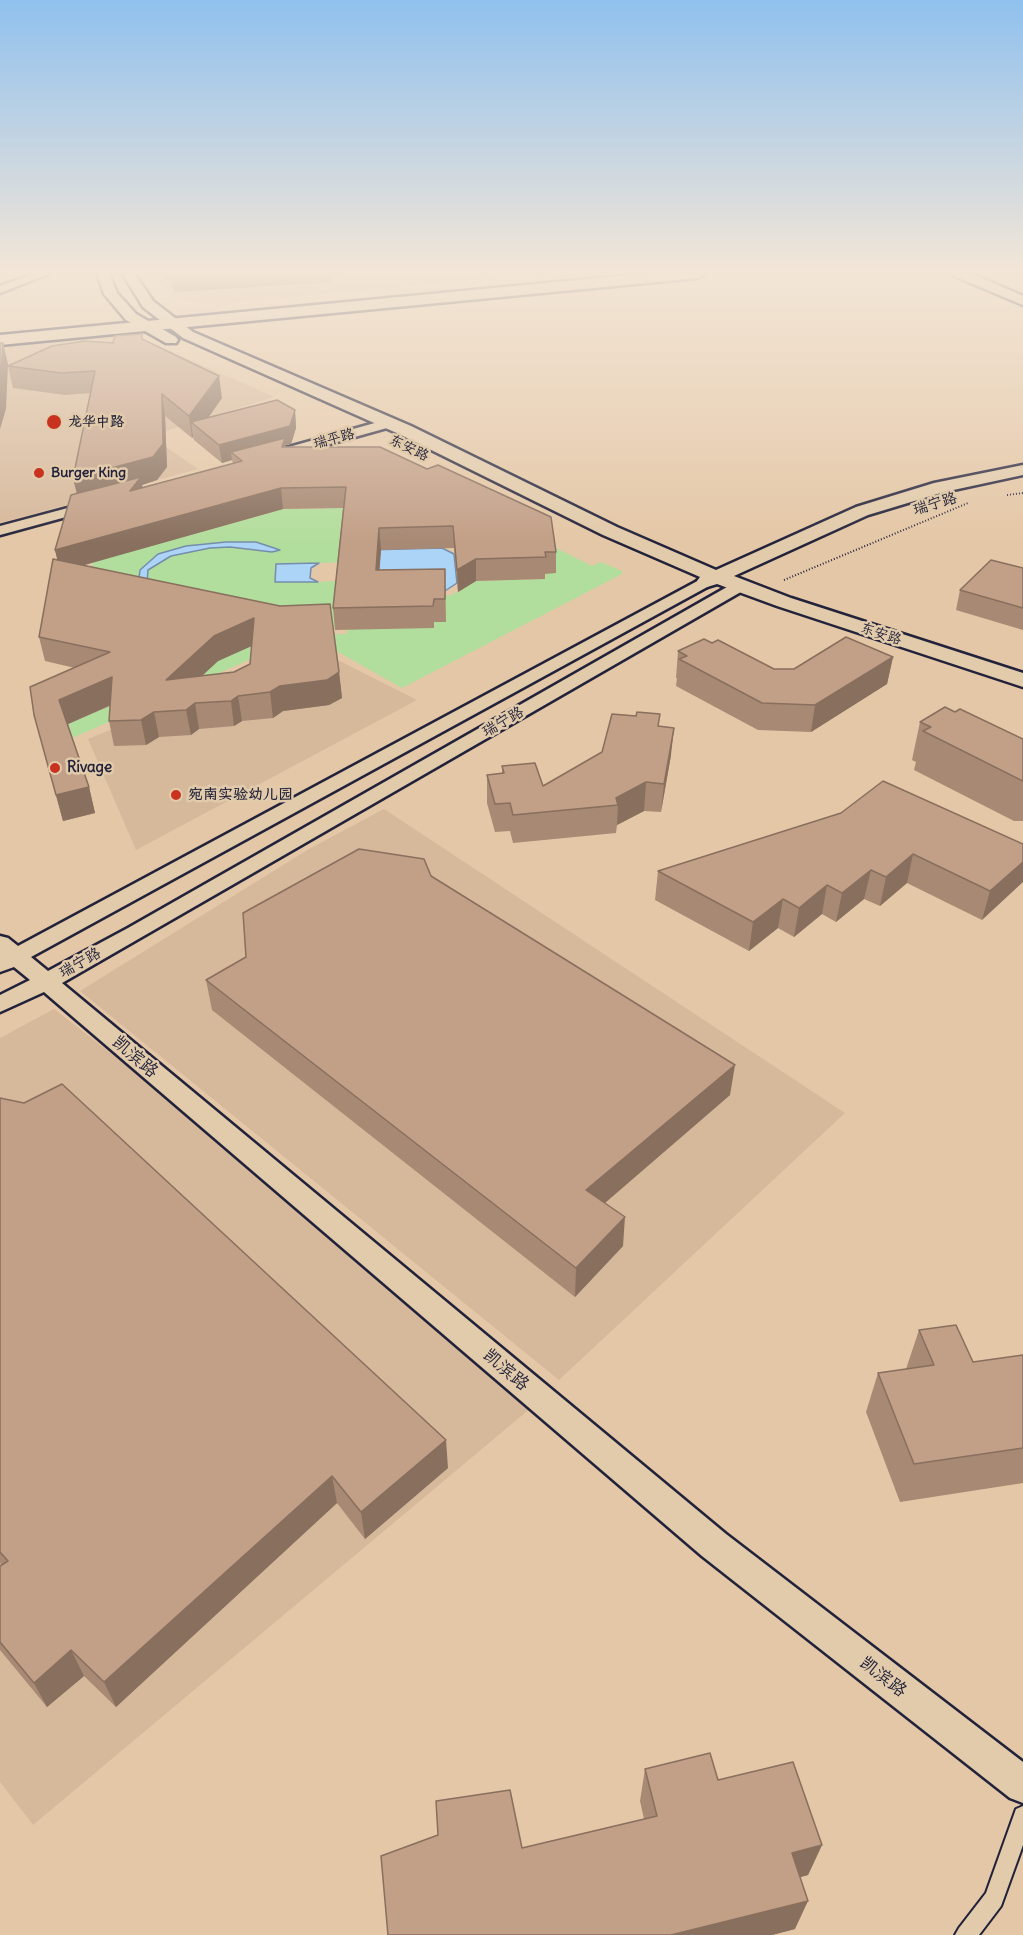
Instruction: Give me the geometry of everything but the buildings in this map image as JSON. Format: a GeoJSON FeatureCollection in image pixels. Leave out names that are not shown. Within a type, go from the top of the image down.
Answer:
{"type":"FeatureCollection","features":[{"type":"Feature","properties":{"kind":"street","name":"东安路"},"geometry":{"type":"LineString","coordinates":[[228,363],[370,429],[602,542],[710,580],[748,589],[1023,680]]}},
{"type":"Feature","properties":{"kind":"street","name":"东安路"},"geometry":{"type":"LineString","coordinates":[[253,363],[389,423],[710,580]]}},
{"type":"Feature","properties":{"kind":"street","name":"瑞平路"},"geometry":{"type":"LineString","coordinates":[[266,458],[389,423]]}},
{"type":"Feature","properties":{"kind":"street","name":"瑞宁路"},"geometry":{"type":"LineString","coordinates":[[6,955],[710,580],[862,512],[940,487],[1023,470]]}},
{"type":"Feature","properties":{"kind":"street","name":"瑞宁路"},"geometry":{"type":"LineString","coordinates":[[0,1004],[46,982],[748,589],[881,521],[964,495],[1023,483]]}},
{"type":"Feature","properties":{"kind":"street"},"geometry":{"type":"LineString","coordinates":[[0,531],[104,502]]}},
{"type":"Feature","properties":{"kind":"street","name":"凯滨路"},"geometry":{"type":"LineString","coordinates":[[6,955],[46,982],[714,1545],[1023,1785]]}},
{"type":"Feature","properties":{"kind":"lane"},"geometry":{"type":"LineString","coordinates":[[966,1935],[994,1899],[1023,1816]]}},
{"type":"Feature","properties":{"kind":"path"},"geometry":{"type":"LineString","coordinates":[[1001,495],[1023,493]]}},
{"type":"Feature","properties":{"kind":"path"},"geometry":{"type":"LineString","coordinates":[[748,589],[968,503]]}},
{"type":"Feature","properties":{"kind":"shaded area"},"geometry":{"type":"Polygon","coordinates":[[[0,363],[198,363],[274,397],[150,436],[198,469],[0,523],[0,363]]]}},
{"type":"Feature","properties":{"kind":"shaded area","name":"宛南实验幼儿园"},"geometry":{"type":"Polygon","coordinates":[[[314,648],[417,700],[136,850],[88,739],[314,648]]]}},
{"type":"Feature","properties":{"kind":"shaded area"},"geometry":{"type":"Polygon","coordinates":[[[384,809],[845,1113],[559,1380],[80,991],[309,849],[384,809]]]}},
{"type":"Feature","properties":{"kind":"shaded area"},"geometry":{"type":"Polygon","coordinates":[[[54,1009],[263,1171],[538,1402],[33,1825],[0,1782],[0,1038],[54,1009]]]}},
{"type":"Feature","properties":{"kind":"green space"},"geometry":{"type":"Polygon","coordinates":[[[347,508],[357,562],[319,563],[311,568],[310,578],[318,582],[352,580],[335,629],[283,630],[89,589],[93,562],[283,509],[347,508]]]}},
{"type":"Feature","properties":{"kind":"green space"},"geometry":{"type":"Polygon","coordinates":[[[552,546],[592,566],[601,562],[622,571],[622,574],[402,688],[322,643],[285,644],[70,739],[66,725],[136,694],[237,643],[279,635],[347,634],[349,608],[434,628],[434,622],[446,621],[445,603],[351,597],[452,595],[474,581],[545,579],[552,546]]]}},
{"type":"Feature","properties":{"kind":"water"},"geometry":{"type":"Polygon","coordinates":[[[256,542],[280,550],[272,552],[230,547],[210,548],[171,556],[148,570],[147,584],[138,586],[140,570],[158,554],[186,546],[256,542]]]}},
{"type":"Feature","properties":{"kind":"water"},"geometry":{"type":"Polygon","coordinates":[[[442,548],[454,554],[457,583],[445,591],[364,577],[366,550],[442,548]]]}},
{"type":"Feature","properties":{"kind":"water"},"geometry":{"type":"Polygon","coordinates":[[[319,563],[311,568],[310,578],[318,582],[275,582],[276,564],[319,563]]]}},
{"type":"Feature","properties":{"kind":"place","name":"龙华中路"},"geometry":{"type":"Point","coordinates":[54,422]}},
{"type":"Feature","properties":{"kind":"place","name":"Burger King"},"geometry":{"type":"Point","coordinates":[39,473]}},
{"type":"Feature","properties":{"kind":"place","name":"Rivage"},"geometry":{"type":"Point","coordinates":[55,768]}},
{"type":"Feature","properties":{"kind":"place","name":"宛南实验幼儿园"},"geometry":{"type":"Point","coordinates":[176,795]}}]}
